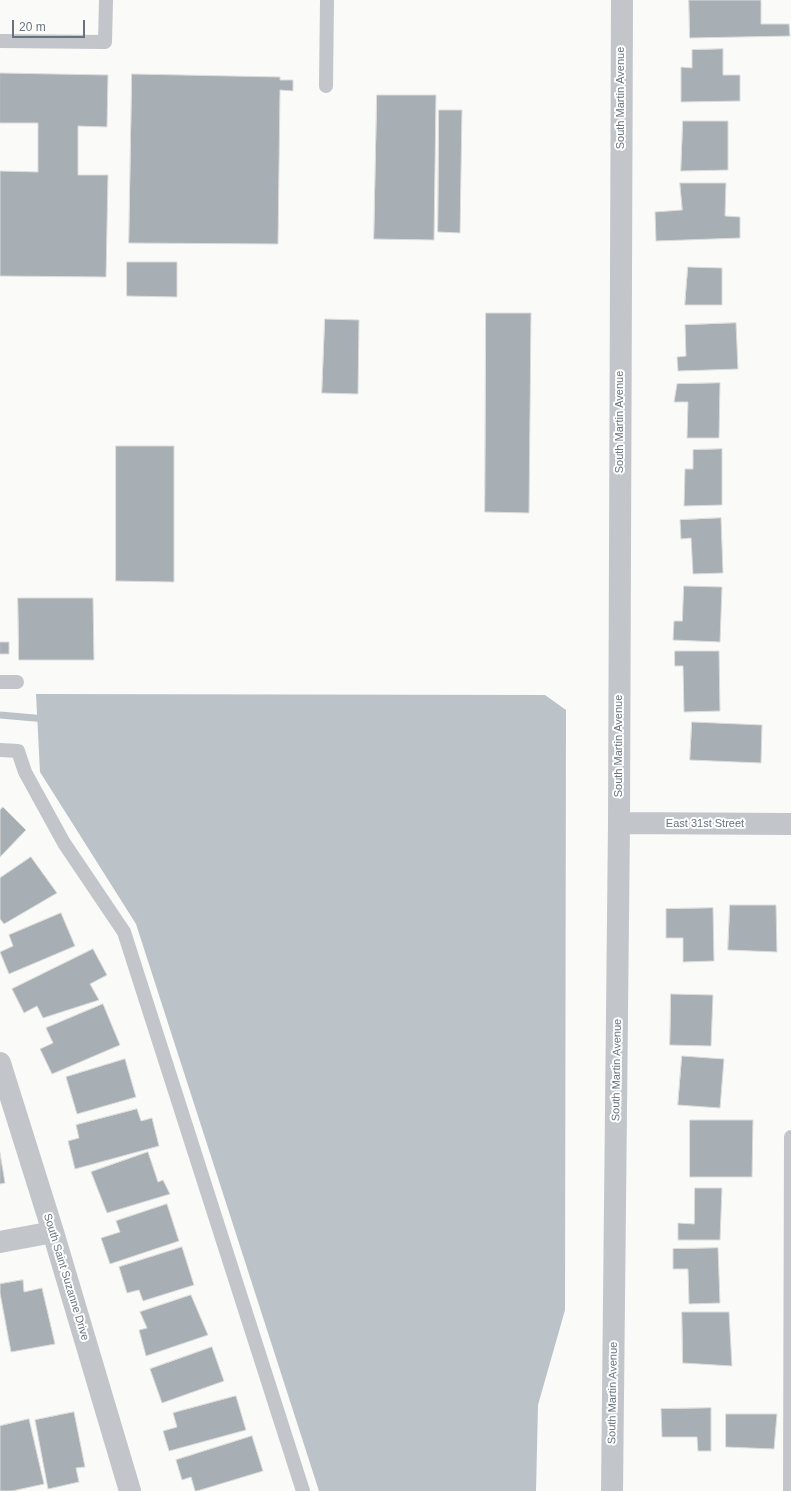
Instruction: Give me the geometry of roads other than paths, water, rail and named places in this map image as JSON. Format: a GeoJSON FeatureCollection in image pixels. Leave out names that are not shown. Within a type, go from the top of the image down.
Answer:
{"type":"FeatureCollection","features":[{"type":"Feature","properties":{"kind":"street","name":"South Martin Avenue"},"geometry":{"type":"LineString","coordinates":[[612,1491],[619,823],[622,0]]}},
{"type":"Feature","properties":{"kind":"street","name":"East 31st Street"},"geometry":{"type":"LineString","coordinates":[[619,823],[791,824]]}},
{"type":"Feature","properties":{"kind":"street","name":"South Saint Suzanne Drive"},"geometry":{"type":"LineString","coordinates":[[0,1063],[53,1232],[130,1491]]}},
{"type":"Feature","properties":{"kind":"street"},"geometry":{"type":"LineString","coordinates":[[0,1242],[53,1232]]}},
{"type":"Feature","properties":{"kind":"lane"},"geometry":{"type":"LineString","coordinates":[[0,41],[105,42],[106,0]]}},
{"type":"Feature","properties":{"kind":"lane"},"geometry":{"type":"LineString","coordinates":[[326,86],[327,0]]}},
{"type":"Feature","properties":{"kind":"lane"},"geometry":{"type":"LineString","coordinates":[[0,682],[17,682]]}},
{"type":"Feature","properties":{"kind":"lane"},"geometry":{"type":"LineString","coordinates":[[0,750],[18,752],[25,772],[64,843],[124,932],[302,1491]]}},
{"type":"Feature","properties":{"kind":"lane"},"geometry":{"type":"LineString","coordinates":[[790,1491],[791,1137]]}},
{"type":"Feature","properties":{"kind":"waterway"},"geometry":{"type":"LineString","coordinates":[[0,715],[46,719]]}}]}
